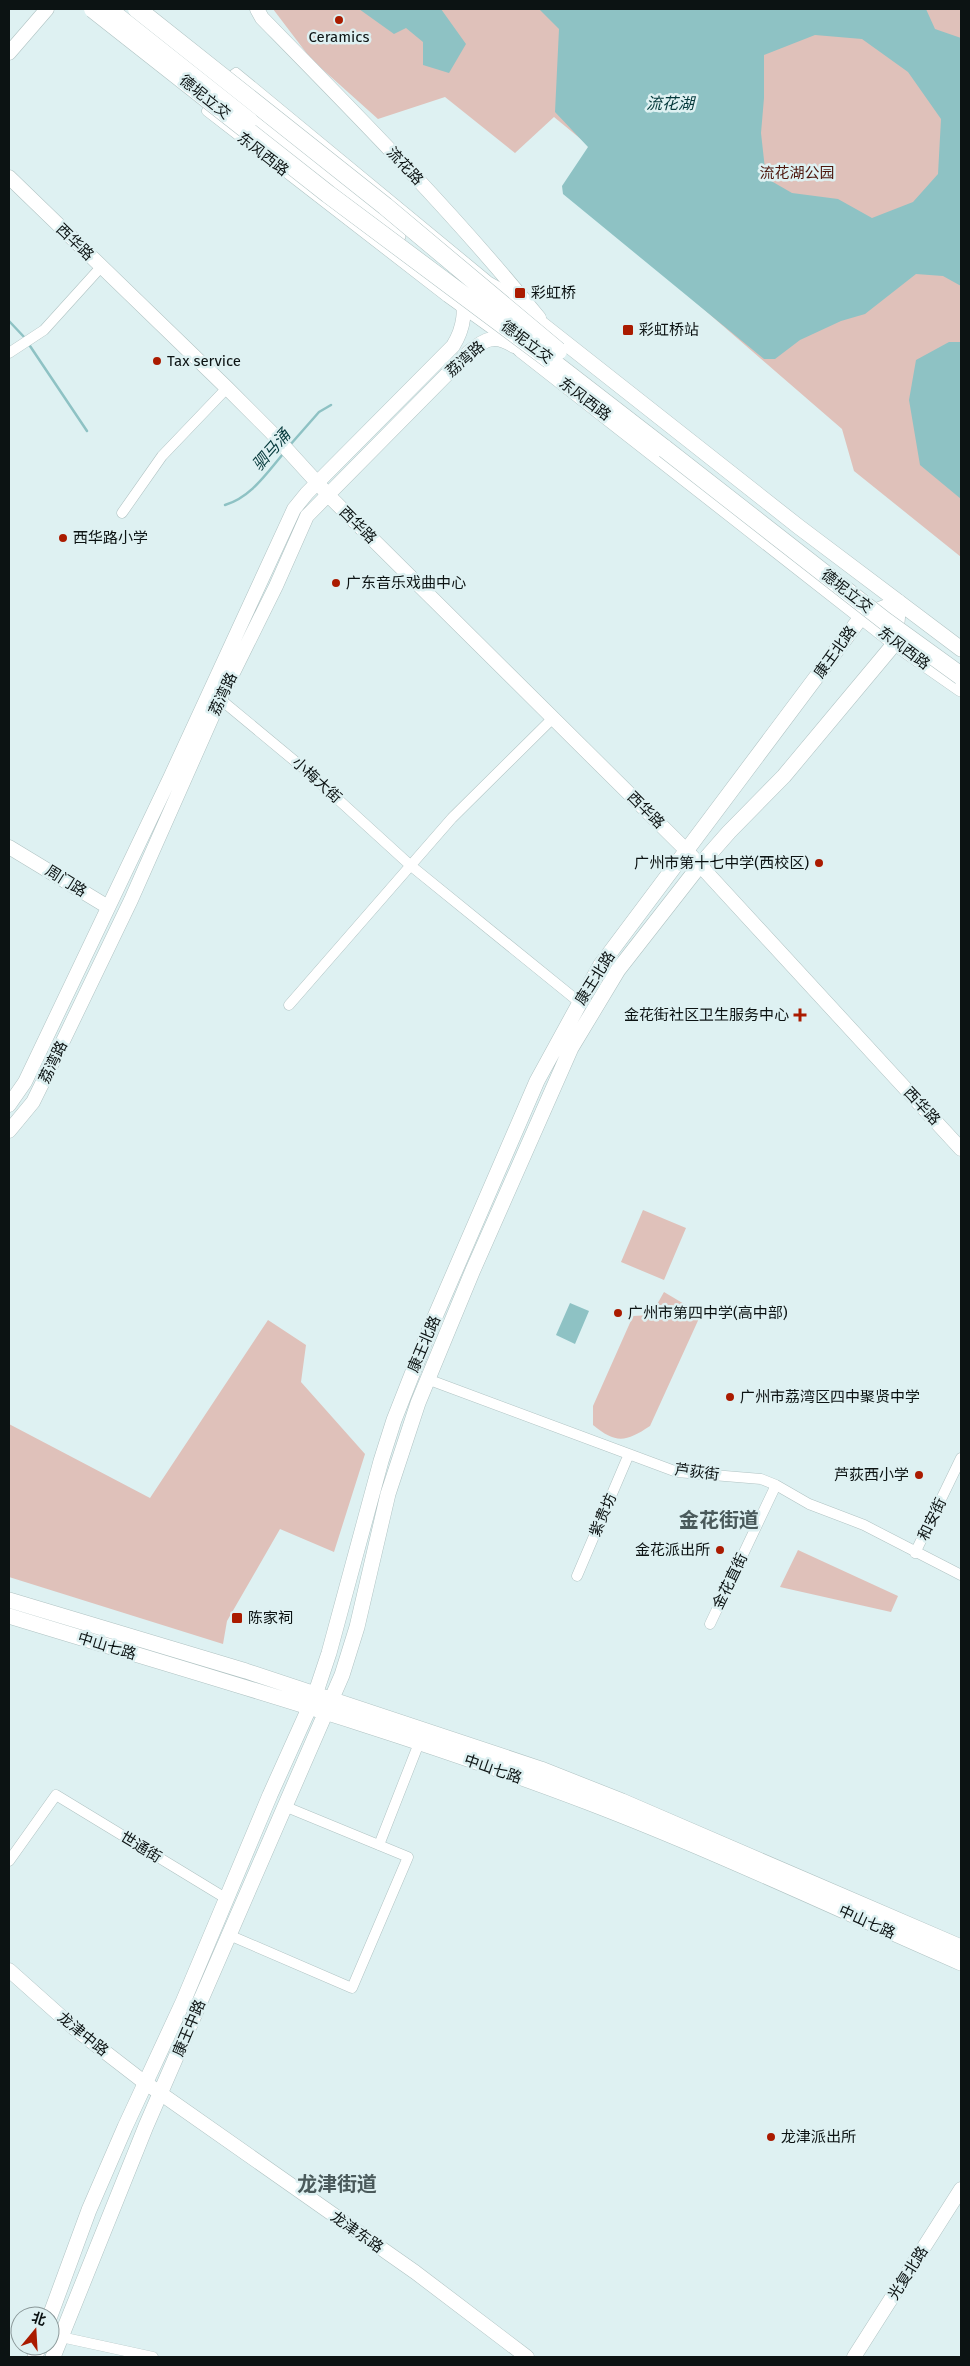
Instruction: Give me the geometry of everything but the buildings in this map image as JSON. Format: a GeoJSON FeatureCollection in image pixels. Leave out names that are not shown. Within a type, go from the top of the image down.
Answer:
{"type":"FeatureCollection","features":[{"type":"Feature","properties":{"kind":"highway","name":"德坭立交"},"geometry":{"type":"LineString","coordinates":[[93,9],[328,194],[534,348],[885,621],[961,676]]}},
{"type":"Feature","properties":{"kind":"highway","name":"德坭立交"},"geometry":{"type":"LineString","coordinates":[[137,9],[385,206],[558,351],[880,604],[961,663]]}},
{"type":"Feature","properties":{"kind":"main road"},"geometry":{"type":"LineString","coordinates":[[9,53],[47,9]]}},
{"type":"Feature","properties":{"kind":"main road","name":"德坭立交"},"geometry":{"type":"LineString","coordinates":[[110,9],[381,218]]}},
{"type":"Feature","properties":{"kind":"main road","name":"德坭立交"},"geometry":{"type":"LineString","coordinates":[[122,9],[381,218]]}},
{"type":"Feature","properties":{"kind":"main road","name":"流花路"},"geometry":{"type":"LineString","coordinates":[[258,9],[262,18],[398,158],[493,262],[547,328]]}},
{"type":"Feature","properties":{"kind":"main road","name":"西华路"},"geometry":{"type":"LineString","coordinates":[[9,178],[227,388],[271,432],[328,495],[686,850],[961,1149]]}},
{"type":"Feature","properties":{"kind":"main road"},"geometry":{"type":"LineString","coordinates":[[381,218],[449,278],[521,350]]}},
{"type":"Feature","properties":{"kind":"main road"},"geometry":{"type":"LineString","coordinates":[[381,218],[438,256],[497,289],[799,527],[961,649]]}},
{"type":"Feature","properties":{"kind":"main road"},"geometry":{"type":"LineString","coordinates":[[449,278],[459,293],[464,309]]}},
{"type":"Feature","properties":{"kind":"main road","name":"荔湾路"},"geometry":{"type":"LineString","coordinates":[[11,1098],[108,907],[294,509],[318,482],[453,346],[458,337],[464,309]]}},
{"type":"Feature","properties":{"kind":"main road","name":"荔湾路"},"geometry":{"type":"LineString","coordinates":[[9,1131],[33,1102],[123,916],[220,699],[308,516],[478,345],[485,340],[504,340],[521,350]]}},
{"type":"Feature","properties":{"kind":"main road","name":"东风西路"},"geometry":{"type":"LineString","coordinates":[[521,350],[862,616],[961,689]]}},
{"type":"Feature","properties":{"kind":"main road"},"geometry":{"type":"LineString","coordinates":[[674,468],[694,444]]}},
{"type":"Feature","properties":{"kind":"main road"},"geometry":{"type":"LineString","coordinates":[[294,509],[308,516]]}},
{"type":"Feature","properties":{"kind":"main road"},"geometry":{"type":"LineString","coordinates":[[780,551],[799,527]]}},
{"type":"Feature","properties":{"kind":"main road"},"geometry":{"type":"LineString","coordinates":[[896,642],[899,602]]}},
{"type":"Feature","properties":{"kind":"main road","name":"康王北路"},"geometry":{"type":"LineString","coordinates":[[312,1702],[329,1653],[387,1440],[404,1393],[537,1081],[579,1002],[600,966],[862,616],[899,602]]}},
{"type":"Feature","properties":{"kind":"main road","name":"康王北路"},"geometry":{"type":"LineString","coordinates":[[328,1707],[354,1636],[394,1473],[427,1379],[549,1094],[571,1048],[618,970],[700,865],[728,832],[784,776],[896,642]]}},
{"type":"Feature","properties":{"kind":"main road","name":"周门路"},"geometry":{"type":"LineString","coordinates":[[9,847],[108,907]]}},
{"type":"Feature","properties":{"kind":"main road"},"geometry":{"type":"LineString","coordinates":[[663,881],[676,879],[679,884],[678,894]]}},
{"type":"Feature","properties":{"kind":"main road","name":"中山七路"},"geometry":{"type":"LineString","coordinates":[[9,1600],[246,1671],[312,1702]]}},
{"type":"Feature","properties":{"kind":"main road","name":"中山七路"},"geometry":{"type":"LineString","coordinates":[[9,1616],[241,1686],[312,1702],[497,1754],[572,1781],[961,1946]]}},
{"type":"Feature","properties":{"kind":"main road"},"geometry":{"type":"LineString","coordinates":[[241,1686],[246,1671]]}},
{"type":"Feature","properties":{"kind":"main road","name":"康王中路"},"geometry":{"type":"LineString","coordinates":[[54,2306],[89,2210],[227,1899],[266,1803],[312,1702]]}},
{"type":"Feature","properties":{"kind":"main road","name":"中山七路"},"geometry":{"type":"LineString","coordinates":[[328,1707],[419,1744],[605,1809],[961,1963]]}},
{"type":"Feature","properties":{"kind":"main road","name":"康王中路"},"geometry":{"type":"LineString","coordinates":[[53,2357],[161,2093],[328,1707]]}},
{"type":"Feature","properties":{"kind":"main road","name":"龙津中路"},"geometry":{"type":"LineString","coordinates":[[9,1970],[74,2028],[161,2093]]}},
{"type":"Feature","properties":{"kind":"main road","name":"龙津东路"},"geometry":{"type":"LineString","coordinates":[[161,2093],[415,2272],[527,2357]]}},
{"type":"Feature","properties":{"kind":"main road","name":"光复北路"},"geometry":{"type":"LineString","coordinates":[[854,2357],[961,2189]]}},
{"type":"Feature","properties":{"kind":"street","name":"东风西路"},"geometry":{"type":"LineString","coordinates":[[497,289],[236,73],[223,84],[207,111],[464,309],[521,350]]}},
{"type":"Feature","properties":{"kind":"street"},"geometry":{"type":"LineString","coordinates":[[11,352],[44,330],[101,267]]}},
{"type":"Feature","properties":{"kind":"street"},"geometry":{"type":"LineString","coordinates":[[122,513],[162,456],[227,388]]}},
{"type":"Feature","properties":{"kind":"street","name":"小梅大街"},"geometry":{"type":"LineString","coordinates":[[220,699],[308,772],[410,865],[579,1002]]}},
{"type":"Feature","properties":{"kind":"street"},"geometry":{"type":"LineString","coordinates":[[289,1005],[452,818],[553,718]]}},
{"type":"Feature","properties":{"kind":"street","name":"周门路"},"geometry":{"type":"LineString","coordinates":[[108,907],[123,916]]}},
{"type":"Feature","properties":{"kind":"street","name":"芦荻街"},"geometry":{"type":"LineString","coordinates":[[427,1379],[676,1472],[750,1477],[776,1485],[808,1504],[864,1525],[961,1575]]}},
{"type":"Feature","properties":{"kind":"street","name":"紫贵坊"},"geometry":{"type":"LineString","coordinates":[[577,1576],[629,1454]]}},
{"type":"Feature","properties":{"kind":"street","name":"和安街"},"geometry":{"type":"LineString","coordinates":[[915,1552],[961,1458]]}},
{"type":"Feature","properties":{"kind":"street","name":"金花直街"},"geometry":{"type":"LineString","coordinates":[[710,1624],[776,1485]]}},
{"type":"Feature","properties":{"kind":"street"},"geometry":{"type":"LineString","coordinates":[[379,1845],[419,1744]]}},
{"type":"Feature","properties":{"kind":"street","name":"世通街"},"geometry":{"type":"LineString","coordinates":[[9,1861],[56,1795],[227,1899]]}},
{"type":"Feature","properties":{"kind":"street"},"geometry":{"type":"LineString","coordinates":[[229,1935],[352,1988],[408,1857],[284,1806]]}},
{"type":"Feature","properties":{"kind":"street"},"geometry":{"type":"LineString","coordinates":[[61,2337],[153,2357]]}},
{"type":"Feature","properties":{"kind":"green space","name":"流花湖公园"},"geometry":{"type":"Polygon","coordinates":[[[273,9],[961,9],[961,557],[854,471],[842,429],[572,195],[599,154],[554,117],[515,153],[445,97],[378,119],[311,59],[273,9]]]}},
{"type":"Feature","properties":{"kind":"green space"},"geometry":{"type":"Polygon","coordinates":[[[643,1210],[686,1228],[664,1280],[621,1262],[643,1210]]]}},
{"type":"Feature","properties":{"kind":"green space"},"geometry":{"type":"Polygon","coordinates":[[[664,1292],[701,1314],[650,1426],[627,1438],[615,1438],[593,1425],[593,1406],[633,1316],[651,1315],[664,1292]]]}},
{"type":"Feature","properties":{"kind":"green space"},"geometry":{"type":"Polygon","coordinates":[[[268,1320],[306,1345],[301,1382],[365,1454],[334,1552],[280,1529],[227,1621],[223,1644],[9,1577],[9,1424],[150,1498],[268,1320]]]}},
{"type":"Feature","properties":{"kind":"green space"},"geometry":{"type":"Polygon","coordinates":[[[798,1550],[898,1596],[891,1612],[780,1587],[798,1550]]]}},
{"type":"Feature","properties":{"kind":"water"},"geometry":{"type":"Polygon","coordinates":[[[359,9],[441,9],[466,44],[449,73],[423,65],[423,42],[406,28],[394,34],[359,9]]]}},
{"type":"Feature","properties":{"kind":"water","name":"流花湖"},"geometry":{"type":"Polygon","coordinates":[[[539,9],[926,9],[935,29],[961,38],[961,286],[943,276],[916,274],[865,314],[841,321],[800,340],[775,359],[764,359],[563,194],[562,186],[588,147],[555,112],[559,29],[539,9]],[[815,35],[764,55],[764,98],[761,133],[766,178],[792,193],[838,199],[872,218],[913,202],[938,174],[941,119],[908,72],[862,39],[815,35]]]}},
{"type":"Feature","properties":{"kind":"water"},"geometry":{"type":"Polygon","coordinates":[[[949,342],[961,342],[961,499],[920,465],[909,400],[916,360],[949,342]]]}},
{"type":"Feature","properties":{"kind":"water"},"geometry":{"type":"Polygon","coordinates":[[[570,1303],[589,1311],[575,1344],[556,1335],[570,1303]]]}},
{"type":"Feature","properties":{"kind":"waterway","name":"驷马涌"},"geometry":{"type":"LineString","coordinates":[[9,321],[25,338]]}},
{"type":"Feature","properties":{"kind":"waterway","name":"驷马涌"},"geometry":{"type":"LineString","coordinates":[[28,343],[87,431]]}},
{"type":"Feature","properties":{"kind":"waterway","name":"驷马涌"},"geometry":{"type":"LineString","coordinates":[[290,445],[319,412],[331,405]]}},
{"type":"Feature","properties":{"kind":"waterway","name":"驷马涌"},"geometry":{"type":"LineString","coordinates":[[225,505],[250,491],[283,454]]}},
{"type":"Feature","properties":{"kind":"place","name":"Ceramics"},"geometry":{"type":"Point","coordinates":[339,20]}},
{"type":"Feature","properties":{"kind":"place","name":"彩虹桥"},"geometry":{"type":"Point","coordinates":[520,293]}},
{"type":"Feature","properties":{"kind":"place","name":"彩虹桥站"},"geometry":{"type":"Point","coordinates":[628,330]}},
{"type":"Feature","properties":{"kind":"place","name":"Tax service"},"geometry":{"type":"Point","coordinates":[157,361]}},
{"type":"Feature","properties":{"kind":"place","name":"西华路小学"},"geometry":{"type":"Point","coordinates":[63,538]}},
{"type":"Feature","properties":{"kind":"place","name":"广东音乐戏曲中心"},"geometry":{"type":"Point","coordinates":[336,583]}},
{"type":"Feature","properties":{"kind":"place","name":"广州市第十七中学(西校区)"},"geometry":{"type":"Point","coordinates":[819,863]}},
{"type":"Feature","properties":{"kind":"place","name":"金花街社区卫生服务中心"},"geometry":{"type":"Point","coordinates":[800,1015]}},
{"type":"Feature","properties":{"kind":"place","name":"广州市第四中学(高中部)"},"geometry":{"type":"Point","coordinates":[618,1313]}},
{"type":"Feature","properties":{"kind":"place","name":"广州市荔湾区四中聚贤中学"},"geometry":{"type":"Point","coordinates":[730,1397]}},
{"type":"Feature","properties":{"kind":"place","name":"芦荻西小学"},"geometry":{"type":"Point","coordinates":[919,1475]}},
{"type":"Feature","properties":{"kind":"place","name":"金花派出所"},"geometry":{"type":"Point","coordinates":[720,1550]}},
{"type":"Feature","properties":{"kind":"place","name":"陈家祠"},"geometry":{"type":"Point","coordinates":[237,1618]}},
{"type":"Feature","properties":{"kind":"place","name":"龙津派出所"},"geometry":{"type":"Point","coordinates":[771,2137]}},
{"type":"Feature","properties":{"kind":"district","name":"金花街道"},"geometry":{"type":"Point","coordinates":[719,1520]}},
{"type":"Feature","properties":{"kind":"district","name":"龙津街道"},"geometry":{"type":"Point","coordinates":[337,2184]}}]}
